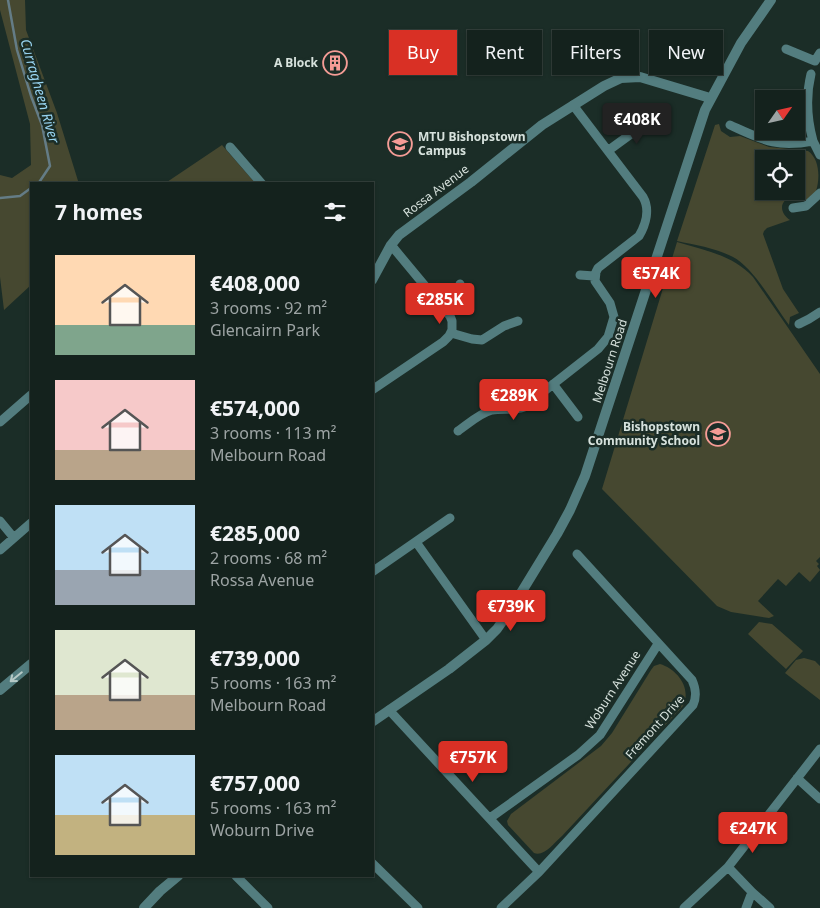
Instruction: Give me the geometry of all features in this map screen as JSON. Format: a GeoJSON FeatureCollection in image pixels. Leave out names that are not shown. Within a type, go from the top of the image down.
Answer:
{"type":"FeatureCollection","features":[{"type":"Feature","properties":{"kind":"street","name":"Melbourn Road"},"geometry":{"type":"LineString","coordinates":[[374,721],[449,669],[486,640],[506,617],[544,557],[570,510],[584,478],[624,361],[662,236],[705,110],[741,43],[768,2]]}},
{"type":"Feature","properties":{"kind":"street"},"geometry":{"type":"LineString","coordinates":[[786,48],[818,57],[816,74],[808,90],[810,129],[813,141],[820,155]]}},
{"type":"Feature","properties":{"kind":"street","name":"Rossa Avenue"},"geometry":{"type":"LineString","coordinates":[[374,276],[399,235],[471,182],[542,125],[614,81],[632,76],[663,82],[710,98]]}},
{"type":"Feature","properties":{"kind":"street"},"geometry":{"type":"LineString","coordinates":[[458,431],[487,412],[524,407],[598,348],[608,337],[614,317],[612,307],[597,286],[594,276],[598,268],[639,236],[647,212],[647,206],[643,197],[609,150],[573,105]]}},
{"type":"Feature","properties":{"kind":"street"},"geometry":{"type":"LineString","coordinates":[[609,150],[650,120]]}},
{"type":"Feature","properties":{"kind":"street"},"geometry":{"type":"LineString","coordinates":[[730,126],[758,139],[773,143],[788,145],[813,141]]}},
{"type":"Feature","properties":{"kind":"street"},"geometry":{"type":"LineString","coordinates":[[230,147],[260,182]]}},
{"type":"Feature","properties":{"kind":"street"},"geometry":{"type":"LineString","coordinates":[[793,208],[806,206],[820,193]]}},
{"type":"Feature","properties":{"kind":"street"},"geometry":{"type":"LineString","coordinates":[[374,389],[443,342],[451,333],[452,321],[446,310],[391,246]]}},
{"type":"Feature","properties":{"kind":"street"},"geometry":{"type":"LineString","coordinates":[[580,275],[594,276]]}},
{"type":"Feature","properties":{"kind":"street"},"geometry":{"type":"LineString","coordinates":[[446,310],[458,300],[460,284]]}},
{"type":"Feature","properties":{"kind":"street"},"geometry":{"type":"LineString","coordinates":[[799,324],[820,312]]}},
{"type":"Feature","properties":{"kind":"street"},"geometry":{"type":"LineString","coordinates":[[451,333],[482,340],[504,326],[518,321]]}},
{"type":"Feature","properties":{"kind":"street"},"geometry":{"type":"LineString","coordinates":[[553,384],[578,417]]}},
{"type":"Feature","properties":{"kind":"street"},"geometry":{"type":"LineString","coordinates":[[0,422],[30,396]]}},
{"type":"Feature","properties":{"kind":"street"},"geometry":{"type":"LineString","coordinates":[[374,571],[450,518]]}},
{"type":"Feature","properties":{"kind":"street"},"geometry":{"type":"LineString","coordinates":[[0,521],[14,538]]}},
{"type":"Feature","properties":{"kind":"street"},"geometry":{"type":"LineString","coordinates":[[0,550],[30,524]]}},
{"type":"Feature","properties":{"kind":"street"},"geometry":{"type":"LineString","coordinates":[[416,542],[486,640]]}},
{"type":"Feature","properties":{"kind":"street","name":"Fremont Drive"},"geometry":{"type":"LineString","coordinates":[[501,908],[539,872],[693,706],[696,692],[692,680],[577,554]]}},
{"type":"Feature","properties":{"kind":"street","name":"Woburn Avenue"},"geometry":{"type":"LineString","coordinates":[[490,818],[578,755],[600,735],[658,644]]}},
{"type":"Feature","properties":{"kind":"street"},"geometry":{"type":"LineString","coordinates":[[0,690],[30,665]]}},
{"type":"Feature","properties":{"kind":"street"},"geometry":{"type":"LineString","coordinates":[[389,710],[539,872]]}},
{"type":"Feature","properties":{"kind":"street"},"geometry":{"type":"LineString","coordinates":[[684,908],[728,867],[820,749]]}},
{"type":"Feature","properties":{"kind":"street"},"geometry":{"type":"LineString","coordinates":[[797,778],[820,799]]}},
{"type":"Feature","properties":{"kind":"street"},"geometry":{"type":"LineString","coordinates":[[374,865],[418,908]]}},
{"type":"Feature","properties":{"kind":"street"},"geometry":{"type":"LineString","coordinates":[[728,867],[770,908]]}},
{"type":"Feature","properties":{"kind":"street"},"geometry":{"type":"LineString","coordinates":[[144,908],[177,877]]}},
{"type":"Feature","properties":{"kind":"street"},"geometry":{"type":"LineString","coordinates":[[237,877],[268,908]]}},
{"type":"Feature","properties":{"kind":"street"},"geometry":{"type":"LineString","coordinates":[[746,908],[752,892]]}},
{"type":"Feature","properties":{"kind":"green space"},"geometry":{"type":"Polygon","coordinates":[[[0,0],[25,0],[26,30],[57,113],[78,182],[30,182],[30,286],[4,310],[0,277],[0,175],[12,178],[31,165],[30,124],[0,10],[0,0]]]}},
{"type":"Feature","properties":{"kind":"green space"},"geometry":{"type":"Polygon","coordinates":[[[719,124],[721,131],[730,137],[740,136],[769,147],[798,150],[755,150],[755,200],[786,200],[782,207],[784,214],[790,220],[767,228],[763,234],[783,289],[799,313],[790,317],[789,325],[756,278],[741,262],[720,251],[677,241],[715,125],[719,124]]]}},
{"type":"Feature","properties":{"kind":"green space"},"geometry":{"type":"Polygon","coordinates":[[[222,145],[254,182],[167,182],[222,145]]]}},
{"type":"Feature","properties":{"kind":"green space"},"geometry":{"type":"Polygon","coordinates":[[[805,151],[808,151],[815,159],[818,170],[816,191],[805,200],[805,151]]]}},
{"type":"Feature","properties":{"kind":"green space","name":"Bishopstown Community School"},"geometry":{"type":"Polygon","coordinates":[[[677,242],[727,258],[753,277],[820,374],[820,557],[816,561],[819,564],[817,566],[820,570],[810,582],[799,572],[786,586],[778,579],[758,601],[774,616],[769,618],[731,612],[717,606],[602,489],[677,242]]]}},
{"type":"Feature","properties":{"kind":"green space"},"geometry":{"type":"Polygon","coordinates":[[[759,622],[772,624],[803,651],[786,669],[748,634],[759,622]]]}},
{"type":"Feature","properties":{"kind":"green space"},"geometry":{"type":"Polygon","coordinates":[[[804,658],[815,661],[820,666],[820,700],[785,673],[796,660],[804,658]]]}},
{"type":"Feature","properties":{"kind":"green space"},"geometry":{"type":"Polygon","coordinates":[[[660,664],[672,670],[681,680],[686,693],[683,706],[552,846],[541,853],[534,853],[508,825],[507,821],[511,814],[601,746],[612,733],[651,670],[654,666],[660,664]]]}},
{"type":"Feature","properties":{"kind":"waterway","name":"Curragheen River"},"geometry":{"type":"LineString","coordinates":[[8,0],[17,50],[42,125],[50,166],[39,182]]}},
{"type":"Feature","properties":{"kind":"waterway","name":"Curragheen River"},"geometry":{"type":"LineString","coordinates":[[0,198],[20,196],[30,189]]}},
{"type":"Feature","properties":{"kind":"place","name":"A Block"},"geometry":{"type":"Point","coordinates":[335,63]}},
{"type":"Feature","properties":{"kind":"place","name":"MTU Bishopstown Campus"},"geometry":{"type":"Point","coordinates":[400,144]}},
{"type":"Feature","properties":{"kind":"place","name":"Bishopstown Community School"},"geometry":{"type":"Point","coordinates":[718,434]}}]}
